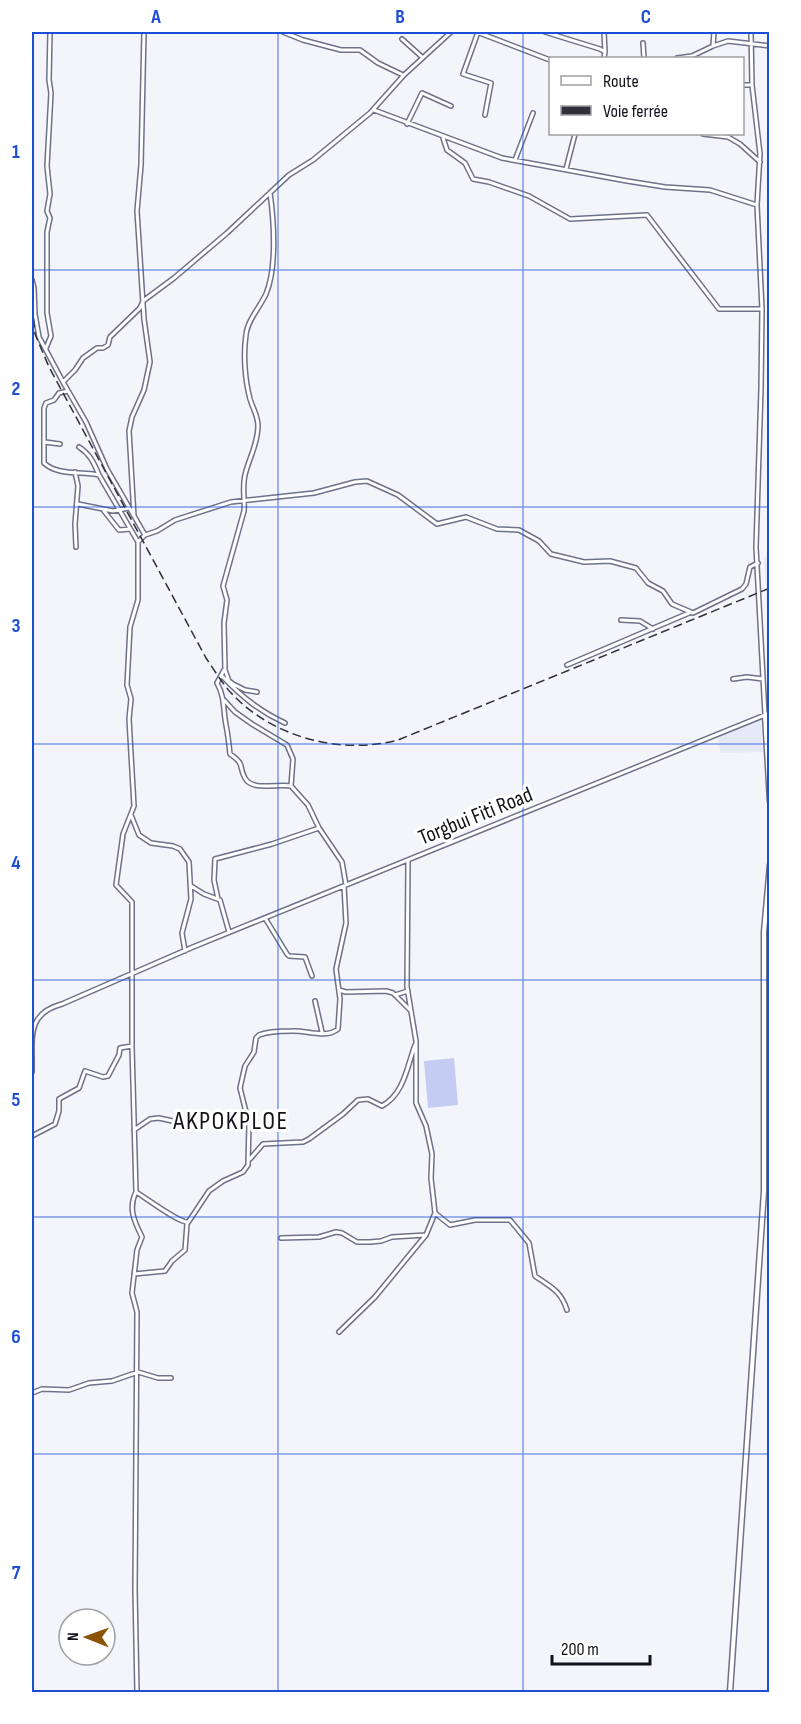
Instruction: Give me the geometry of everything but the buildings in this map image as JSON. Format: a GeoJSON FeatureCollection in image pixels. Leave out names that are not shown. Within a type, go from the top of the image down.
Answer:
{"type":"FeatureCollection","features":[{"type":"Feature","properties":{"kind":"street"},"geometry":{"type":"LineString","coordinates":[[46,348],[51,336],[47,313],[47,232],[50,218],[48,211],[50,194],[47,186],[51,93],[50,32]]}},
{"type":"Feature","properties":{"kind":"street"},"geometry":{"type":"LineString","coordinates":[[134,516],[129,431],[132,417],[144,390],[150,362],[142,302],[137,211],[141,165],[144,32]]}},
{"type":"Feature","properties":{"kind":"street"},"geometry":{"type":"LineString","coordinates":[[284,32],[303,40],[341,50],[360,50],[378,63],[404,75]]}},
{"type":"Feature","properties":{"kind":"street"},"geometry":{"type":"LineString","coordinates":[[63,382],[83,358],[97,348],[108,345],[110,337],[140,308],[142,302],[174,278],[289,175],[313,160],[374,110],[404,75],[451,32]]}},
{"type":"Feature","properties":{"kind":"street"},"geometry":{"type":"LineString","coordinates":[[485,115],[491,83],[463,74],[477,32],[549,60]]}},
{"type":"Feature","properties":{"kind":"street"},"geometry":{"type":"LineString","coordinates":[[544,32],[605,52]]}},
{"type":"Feature","properties":{"kind":"street"},"geometry":{"type":"LineString","coordinates":[[604,32],[604,57]]}},
{"type":"Feature","properties":{"kind":"street"},"geometry":{"type":"LineString","coordinates":[[713,46],[714,32]]}},
{"type":"Feature","properties":{"kind":"street"},"geometry":{"type":"LineString","coordinates":[[751,32],[749,44],[759,162],[757,205],[762,309],[757,495],[758,563],[770,801]]}},
{"type":"Feature","properties":{"kind":"street"},"geometry":{"type":"LineString","coordinates":[[402,39],[422,57]]}},
{"type":"Feature","properties":{"kind":"street"},"geometry":{"type":"LineString","coordinates":[[684,57],[728,41],[770,46]]}},
{"type":"Feature","properties":{"kind":"street"},"geometry":{"type":"LineString","coordinates":[[643,44],[644,57]]}},
{"type":"Feature","properties":{"kind":"street"},"geometry":{"type":"LineString","coordinates":[[744,85],[752,85]]}},
{"type":"Feature","properties":{"kind":"street"},"geometry":{"type":"LineString","coordinates":[[407,124],[422,93],[451,106]]}},
{"type":"Feature","properties":{"kind":"street"},"geometry":{"type":"LineString","coordinates":[[374,110],[443,138],[502,158],[656,186],[711,190],[757,205]]}},
{"type":"Feature","properties":{"kind":"street"},"geometry":{"type":"LineString","coordinates":[[515,160],[532,113]]}},
{"type":"Feature","properties":{"kind":"street"},"geometry":{"type":"LineString","coordinates":[[566,169],[575,135]]}},
{"type":"Feature","properties":{"kind":"street"},"geometry":{"type":"LineString","coordinates":[[711,135],[728,137],[740,144],[759,162]]}},
{"type":"Feature","properties":{"kind":"street"},"geometry":{"type":"LineString","coordinates":[[443,138],[447,150],[465,163],[473,179],[529,196],[570,219],[647,215],[719,309],[762,309]]}},
{"type":"Feature","properties":{"kind":"street"},"geometry":{"type":"LineString","coordinates":[[257,692],[245,690],[228,681],[224,630],[227,600],[223,586],[244,511],[242,501],[245,473],[254,452],[258,430],[247,379],[246,332],[267,292],[273,258],[270,193]]}},
{"type":"Feature","properties":{"kind":"street"},"geometry":{"type":"LineString","coordinates":[[32,280],[39,337],[145,535]]}},
{"type":"Feature","properties":{"kind":"street"},"geometry":{"type":"LineString","coordinates":[[68,391],[62,392],[54,400],[46,403],[44,408],[44,463],[63,472],[99,475]]}},
{"type":"Feature","properties":{"kind":"street"},"geometry":{"type":"LineString","coordinates":[[45,442],[60,444]]}},
{"type":"Feature","properties":{"kind":"street"},"geometry":{"type":"LineString","coordinates":[[79,447],[90,457],[138,542],[138,600],[130,627],[127,685],[131,699],[129,719],[134,806],[123,834],[116,885],[132,902],[132,1046],[136,1192],[132,1200],[133,1218],[142,1237],[137,1250],[132,1293],[137,1312],[138,1372],[135,1590],[138,1692]]}},
{"type":"Feature","properties":{"kind":"street"},"geometry":{"type":"LineString","coordinates":[[75,472],[78,486],[76,547]]}},
{"type":"Feature","properties":{"kind":"street"},"geometry":{"type":"LineString","coordinates":[[138,542],[145,535],[175,520],[231,502],[314,493],[367,481],[398,495],[437,524],[466,516],[497,529],[519,530],[539,541],[551,554],[584,562],[610,561],[636,568],[648,583],[663,591],[672,604],[691,612]]}},
{"type":"Feature","properties":{"kind":"street"},"geometry":{"type":"LineString","coordinates":[[78,504],[103,509],[129,508]]}},
{"type":"Feature","properties":{"kind":"street"},"geometry":{"type":"LineString","coordinates":[[103,509],[120,530],[130,529]]}},
{"type":"Feature","properties":{"kind":"street"},"geometry":{"type":"LineString","coordinates":[[567,665],[706,607],[742,588],[746,584],[750,567],[758,563]]}},
{"type":"Feature","properties":{"kind":"street"},"geometry":{"type":"LineString","coordinates":[[621,620],[640,621],[653,629]]}},
{"type":"Feature","properties":{"kind":"street"},"geometry":{"type":"LineString","coordinates":[[225,665],[217,683],[224,700],[230,754],[242,765],[245,778],[253,784],[291,786],[308,805],[319,828],[342,862],[345,885],[346,924],[336,969],[340,999],[338,1029],[331,1033],[293,1030],[268,1032],[256,1038],[254,1052],[245,1066],[240,1088],[249,1124],[249,1160]]}},
{"type":"Feature","properties":{"kind":"street"},"geometry":{"type":"LineString","coordinates":[[222,676],[233,689],[255,707],[285,723]]}},
{"type":"Feature","properties":{"kind":"street"},"geometry":{"type":"LineString","coordinates":[[733,679],[763,678]]}},
{"type":"Feature","properties":{"kind":"street"},"geometry":{"type":"LineString","coordinates":[[224,700],[252,724],[287,745],[293,759],[291,786]]}},
{"type":"Feature","properties":{"kind":"street","name":"Torgbui Fiti Road"},"geometry":{"type":"LineString","coordinates":[[32,1072],[34,1021],[51,1007],[63,1004],[229,932],[767,714]]}},
{"type":"Feature","properties":{"kind":"street"},"geometry":{"type":"LineString","coordinates":[[131,814],[136,830],[146,840],[151,843],[173,846],[185,855],[190,868],[191,885],[191,898],[182,933],[185,951]]}},
{"type":"Feature","properties":{"kind":"street"},"geometry":{"type":"LineString","coordinates":[[229,932],[214,880],[215,859],[272,844],[319,828]]}},
{"type":"Feature","properties":{"kind":"street"},"geometry":{"type":"LineString","coordinates":[[339,1332],[375,1297],[426,1235],[435,1213],[431,1178],[432,1154],[426,1126],[416,1102],[416,1041],[408,991],[408,860]]}},
{"type":"Feature","properties":{"kind":"street"},"geometry":{"type":"LineString","coordinates":[[730,1692],[764,1191],[764,932],[770,865]]}},
{"type":"Feature","properties":{"kind":"street"},"geometry":{"type":"LineString","coordinates":[[191,885],[204,894],[218,898]]}},
{"type":"Feature","properties":{"kind":"street"},"geometry":{"type":"LineString","coordinates":[[265,918],[289,956],[304,957],[312,976]]}},
{"type":"Feature","properties":{"kind":"street"},"geometry":{"type":"LineString","coordinates":[[339,990],[346,992],[386,991],[395,995],[411,1011]]}},
{"type":"Feature","properties":{"kind":"street"},"geometry":{"type":"LineString","coordinates":[[395,995],[408,991]]}},
{"type":"Feature","properties":{"kind":"street"},"geometry":{"type":"LineString","coordinates":[[340,999],[346,992]]}},
{"type":"Feature","properties":{"kind":"street"},"geometry":{"type":"LineString","coordinates":[[315,1001],[322,1032]]}},
{"type":"Feature","properties":{"kind":"street"},"geometry":{"type":"LineString","coordinates":[[134,1274],[165,1271],[172,1261],[185,1250],[188,1222],[209,1191],[223,1180],[243,1172],[249,1160],[263,1144],[303,1142],[343,1114],[358,1100],[368,1099],[382,1106],[385,1105],[406,1079],[416,1041]]}},
{"type":"Feature","properties":{"kind":"street"},"geometry":{"type":"LineString","coordinates":[[32,1136],[55,1124],[59,1111],[59,1099],[79,1088],[85,1071],[103,1077],[108,1076],[119,1055],[120,1048],[132,1046]]}},
{"type":"Feature","properties":{"kind":"street"},"geometry":{"type":"LineString","coordinates":[[134,1130],[150,1119],[159,1118],[200,1127]]}},
{"type":"Feature","properties":{"kind":"street"},"geometry":{"type":"LineString","coordinates":[[764,1128],[770,1128]]}},
{"type":"Feature","properties":{"kind":"street"},"geometry":{"type":"LineString","coordinates":[[136,1192],[182,1222],[188,1222]]}},
{"type":"Feature","properties":{"kind":"street"},"geometry":{"type":"LineString","coordinates":[[435,1213],[450,1225],[475,1220],[510,1220],[529,1243],[535,1276],[559,1293],[567,1310]]}},
{"type":"Feature","properties":{"kind":"street"},"geometry":{"type":"LineString","coordinates":[[281,1238],[320,1237],[336,1232],[357,1242],[370,1242],[392,1237],[426,1235]]}},
{"type":"Feature","properties":{"kind":"street"},"geometry":{"type":"LineString","coordinates":[[32,1393],[42,1389],[69,1390],[89,1383],[112,1381],[138,1372],[158,1378],[171,1378]]}},
{"type":"Feature","properties":{"kind":"shaded area"},"geometry":{"type":"Polygon","coordinates":[[[769,555],[770,641],[764,558],[769,555]]]}},
{"type":"Feature","properties":{"kind":"shaded area"},"geometry":{"type":"Polygon","coordinates":[[[761,719],[763,752],[721,753],[717,736],[761,719]]]}},
{"type":"Feature","properties":{"kind":"shaded area"},"geometry":{"type":"Polygon","coordinates":[[[454,1058],[458,1105],[428,1108],[424,1061],[454,1058]]]}},
{"type":"Feature","properties":{"kind":"railway"},"geometry":{"type":"LineString","coordinates":[[32,240],[33,32]]}},
{"type":"Feature","properties":{"kind":"railway"},"geometry":{"type":"LineString","coordinates":[[32,305],[35,334],[49,367],[206,658],[234,696],[269,723],[289,732],[332,744],[377,744],[398,740],[770,588]]}},
{"type":"Feature","properties":{"kind":"district","name":"AKPOKPLOE"},"geometry":{"type":"Point","coordinates":[231,1120]}}]}
